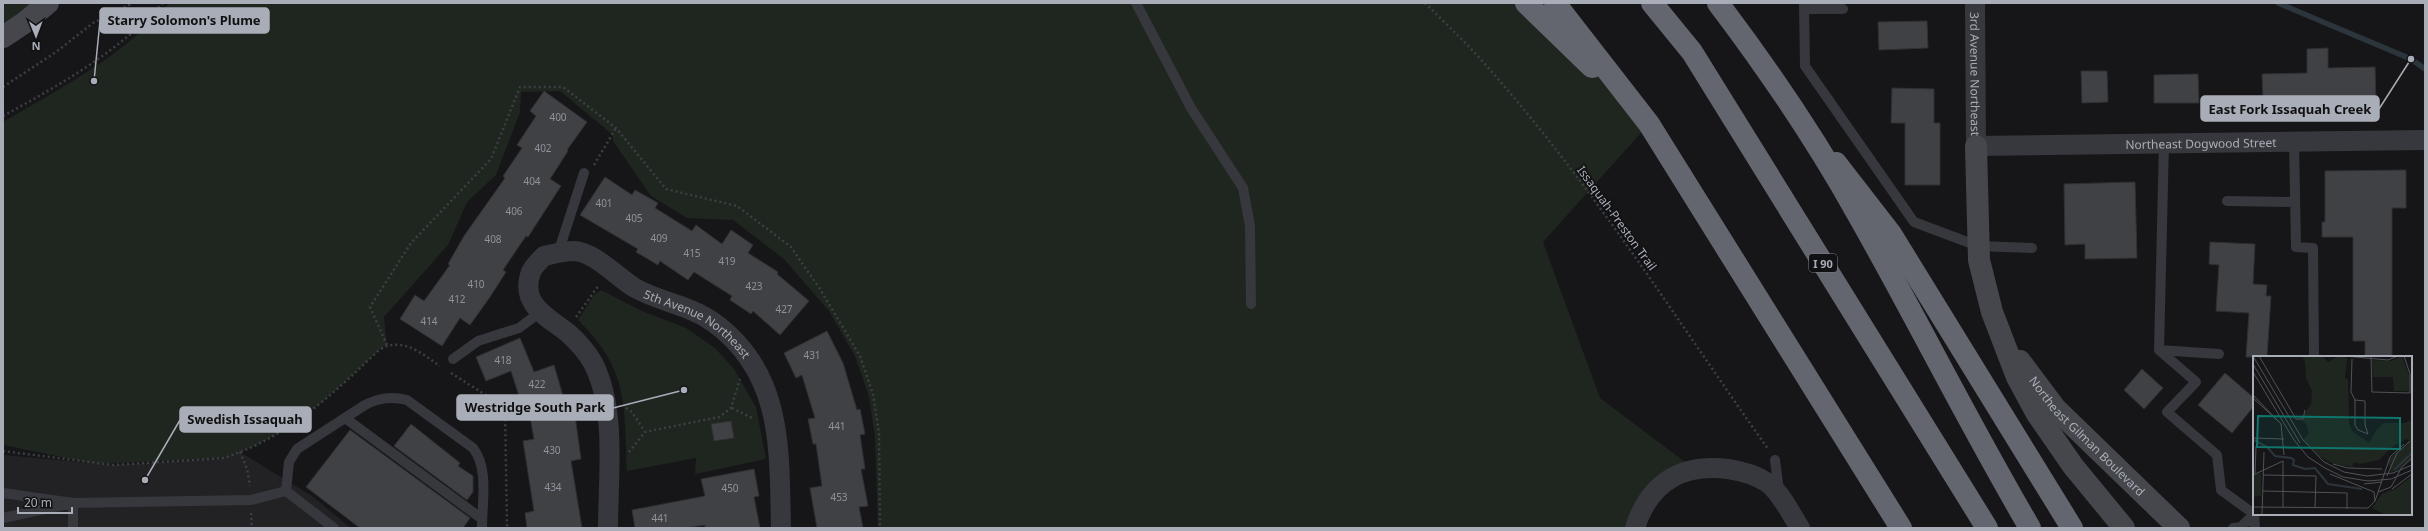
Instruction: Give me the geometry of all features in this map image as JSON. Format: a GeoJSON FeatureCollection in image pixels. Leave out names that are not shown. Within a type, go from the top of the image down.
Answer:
{"type":"FeatureCollection","features":[{"type":"Feature","properties":{"kind":"highway"},"geometry":{"type":"LineString","coordinates":[[1526,3],[1649,124]]}},
{"type":"Feature","properties":{"kind":"highway"},"geometry":{"type":"LineString","coordinates":[[1555,3],[1649,124],[1902,528]]}},
{"type":"Feature","properties":{"kind":"highway","name":"I 90"},"geometry":{"type":"LineString","coordinates":[[1652,3],[1692,52],[1987,528]]}},
{"type":"Feature","properties":{"kind":"highway"},"geometry":{"type":"LineString","coordinates":[[1706,3],[1810,129],[1891,234],[2072,528]]}},
{"type":"Feature","properties":{"kind":"highway"},"geometry":{"type":"LineString","coordinates":[[1718,3],[1775,84],[1853,205],[1992,463],[2030,528]]}},
{"type":"Feature","properties":{"kind":"street"},"geometry":{"type":"LineString","coordinates":[[3,37],[24,23],[48,3]]}},
{"type":"Feature","properties":{"kind":"street","name":"3rd Avenue Northeast"},"geometry":{"type":"LineString","coordinates":[[1975,3],[1976,146]]}},
{"type":"Feature","properties":{"kind":"street","name":"Northeast Dogwood Street"},"geometry":{"type":"LineString","coordinates":[[1976,146],[2425,140]]}},
{"type":"Feature","properties":{"kind":"street","name":"Northeast Gilman Boulevard"},"geometry":{"type":"LineString","coordinates":[[1976,146],[1978,246],[1985,291],[2017,377],[2037,414],[2072,466],[2124,528]]}},
{"type":"Feature","properties":{"kind":"street","name":"5th Avenue Northeast"},"geometry":{"type":"LineString","coordinates":[[539,313],[529,291],[531,272],[544,256],[575,251],[596,260],[636,289],[684,306],[712,321],[736,342],[750,359],[770,400],[779,443],[781,528]]}},
{"type":"Feature","properties":{"kind":"street"},"geometry":{"type":"LineString","coordinates":[[539,313],[582,346],[602,383],[608,426],[608,528]]}},
{"type":"Feature","properties":{"kind":"street","name":"Northeast Gilman Boulevard"},"geometry":{"type":"LineString","coordinates":[[2002,338],[2056,409],[2179,528]]}},
{"type":"Feature","properties":{"kind":"street"},"geometry":{"type":"LineString","coordinates":[[1635,528],[1641,509],[1651,494],[1669,478],[1693,468],[1709,467],[1753,475],[1769,484],[1780,497],[1800,528]]}},
{"type":"Feature","properties":{"kind":"lane"},"geometry":{"type":"LineString","coordinates":[[1136,3],[1191,108],[1243,188],[1250,226],[1251,304]]}},
{"type":"Feature","properties":{"kind":"lane"},"geometry":{"type":"LineString","coordinates":[[1843,9],[1804,6],[1805,66],[1914,222],[1978,246],[2032,248]]}},
{"type":"Feature","properties":{"kind":"lane"},"geometry":{"type":"LineString","coordinates":[[2294,141],[2296,247],[2313,248],[2314,356]]}},
{"type":"Feature","properties":{"kind":"lane"},"geometry":{"type":"LineString","coordinates":[[2159,350],[2164,143]]}},
{"type":"Feature","properties":{"kind":"lane"},"geometry":{"type":"LineString","coordinates":[[558,253],[584,173]]}},
{"type":"Feature","properties":{"kind":"lane"},"geometry":{"type":"LineString","coordinates":[[2227,201],[2294,202]]}},
{"type":"Feature","properties":{"kind":"lane"},"geometry":{"type":"LineString","coordinates":[[453,359],[478,341],[519,328],[539,313]]}},
{"type":"Feature","properties":{"kind":"lane"},"geometry":{"type":"LineString","coordinates":[[2159,350],[2219,354]]}},
{"type":"Feature","properties":{"kind":"lane"},"geometry":{"type":"LineString","coordinates":[[2159,350],[2196,382],[2167,412],[2217,455],[2222,490],[2253,513]]}},
{"type":"Feature","properties":{"kind":"lane"},"geometry":{"type":"LineString","coordinates":[[286,491],[289,462],[297,449],[376,399],[397,397],[407,400],[473,448],[482,463],[482,524]]}},
{"type":"Feature","properties":{"kind":"lane"},"geometry":{"type":"LineString","coordinates":[[345,418],[482,524]]}},
{"type":"Feature","properties":{"kind":"lane"},"geometry":{"type":"LineString","coordinates":[[1775,460],[1780,497]]}},
{"type":"Feature","properties":{"kind":"lane"},"geometry":{"type":"LineString","coordinates":[[3,493],[73,503],[251,500],[286,491]]}},
{"type":"Feature","properties":{"kind":"lane"},"geometry":{"type":"LineString","coordinates":[[286,491],[334,528]]}},
{"type":"Feature","properties":{"kind":"lane"},"geometry":{"type":"LineString","coordinates":[[3,518],[73,503]]}},
{"type":"Feature","properties":{"kind":"lane"},"geometry":{"type":"LineString","coordinates":[[73,503],[73,528]]}},
{"type":"Feature","properties":{"kind":"lane"},"geometry":{"type":"LineString","coordinates":[[2233,528],[2241,527],[2253,515]]}},
{"type":"Feature","properties":{"kind":"lane"},"geometry":{"type":"LineString","coordinates":[[2254,515],[2255,528]]}},
{"type":"Feature","properties":{"kind":"path"},"geometry":{"type":"LineString","coordinates":[[3,86],[56,52],[93,23],[133,3]]}},
{"type":"Feature","properties":{"kind":"path"},"geometry":{"type":"LineString","coordinates":[[3,116],[84,70],[130,34],[162,3]]}},
{"type":"Feature","properties":{"kind":"path","name":"Issaquah-Preston Trail"},"geometry":{"type":"LineString","coordinates":[[1425,3],[1474,51],[1519,103],[1632,253],[1775,460]]}},
{"type":"Feature","properties":{"kind":"path"},"geometry":{"type":"LineString","coordinates":[[387,345],[370,307],[411,243],[490,159],[520,87],[563,87],[616,128],[666,190],[737,206],[791,247],[820,289],[860,356],[873,394],[879,432],[880,528]]}},
{"type":"Feature","properties":{"kind":"path"},"geometry":{"type":"LineString","coordinates":[[584,173],[595,164],[616,128]]}},
{"type":"Feature","properties":{"kind":"path"},"geometry":{"type":"LineString","coordinates":[[573,320],[599,284]]}},
{"type":"Feature","properties":{"kind":"path"},"geometry":{"type":"LineString","coordinates":[[626,456],[640,436],[645,432],[719,417],[731,408],[740,379],[744,378]]}},
{"type":"Feature","properties":{"kind":"path"},"geometry":{"type":"LineString","coordinates":[[622,407],[632,412],[645,432]]}},
{"type":"Feature","properties":{"kind":"path"},"geometry":{"type":"LineString","coordinates":[[731,408],[757,421]]}},
{"type":"Feature","properties":{"kind":"shaded area"},"geometry":{"type":"Polygon","coordinates":[[[3,3],[48,3],[3,37],[3,3]]]}},
{"type":"Feature","properties":{"kind":"shaded area"},"geometry":{"type":"Polygon","coordinates":[[[169,3],[1526,3],[1649,124],[1543,242],[1600,398],[1693,468],[1669,478],[1635,528],[878,528],[875,437],[869,397],[855,356],[829,311],[784,259],[733,220],[687,218],[651,196],[613,141],[613,135],[560,91],[521,92],[520,112],[496,175],[467,202],[448,245],[384,317],[387,345],[379,350],[344,383],[308,413],[269,439],[224,458],[96,464],[3,445],[3,122],[69,83],[112,55],[152,22],[169,3]]]}},
{"type":"Feature","properties":{"kind":"shaded area"},"geometry":{"type":"Polygon","coordinates":[[[601,290],[642,311],[686,328],[715,348],[734,369],[756,407],[766,459],[695,474],[696,458],[627,471],[624,407],[615,372],[607,355],[595,338],[578,320],[594,295],[601,290]]]}},
{"type":"Feature","properties":{"kind":"shaded area"},"geometry":{"type":"Polygon","coordinates":[[[240,452],[312,496],[351,528],[3,528],[3,455],[113,465],[224,458],[240,452]]]}},
{"type":"Feature","properties":{"kind":"building"},"geometry":{"type":"Polygon","coordinates":[[[1927,21],[1928,48],[1879,50],[1878,22],[1927,21]]]}},
{"type":"Feature","properties":{"kind":"building"},"geometry":{"type":"Polygon","coordinates":[[[2328,48],[2328,68],[2375,67],[2376,103],[2337,104],[2337,100],[2308,100],[2308,98],[2263,99],[2262,74],[2307,73],[2307,49],[2328,48]]]}},
{"type":"Feature","properties":{"kind":"building"},"geometry":{"type":"Polygon","coordinates":[[[2081,71],[2107,71],[2108,102],[2082,103],[2081,71]]]}},
{"type":"Feature","properties":{"kind":"building"},"geometry":{"type":"Polygon","coordinates":[[[2198,74],[2199,103],[2154,103],[2154,75],[2198,74]]]}},
{"type":"Feature","properties":{"kind":"building"},"geometry":{"type":"Polygon","coordinates":[[[1892,88],[1934,89],[1934,123],[1940,123],[1940,185],[1905,185],[1905,123],[1891,123],[1892,88]]]}},
{"type":"Feature","properties":{"kind":"building"},"geometry":{"type":"Polygon","coordinates":[[[544,91],[587,122],[567,150],[568,151],[550,179],[561,186],[528,237],[526,236],[503,270],[506,272],[490,297],[470,325],[460,318],[442,346],[400,319],[415,295],[424,301],[450,265],[448,264],[464,236],[505,178],[503,176],[522,148],[517,145],[536,116],[530,111],[544,91]]]}},
{"type":"Feature","properties":{"kind":"building"},"geometry":{"type":"Polygon","coordinates":[[[2406,170],[2406,208],[2392,208],[2392,356],[2365,356],[2365,341],[2353,341],[2353,237],[2322,237],[2322,222],[2325,222],[2325,171],[2406,170]]]}},
{"type":"Feature","properties":{"kind":"building"},"geometry":{"type":"Polygon","coordinates":[[[605,177],[632,195],[635,190],[658,203],[655,208],[692,231],[696,225],[722,244],[731,230],[753,245],[748,253],[778,272],[777,274],[809,301],[780,335],[753,311],[751,314],[730,300],[732,296],[694,272],[688,280],[660,261],[658,265],[636,252],[638,249],[580,215],[605,177]]]}},
{"type":"Feature","properties":{"kind":"building"},"geometry":{"type":"Polygon","coordinates":[[[2135,182],[2137,258],[2085,259],[2085,244],[2065,245],[2064,184],[2135,182]]]}},
{"type":"Feature","properties":{"kind":"building"},"geometry":{"type":"Polygon","coordinates":[[[2210,242],[2255,244],[2253,284],[2267,285],[2266,296],[2271,296],[2267,356],[2246,357],[2249,313],[2216,311],[2219,265],[2209,264],[2210,242]]]}},
{"type":"Feature","properties":{"kind":"building"},"geometry":{"type":"Polygon","coordinates":[[[827,331],[843,363],[857,410],[860,409],[865,434],[860,435],[865,469],[861,469],[868,506],[859,507],[863,528],[817,528],[810,488],[822,486],[816,444],[813,444],[808,419],[815,418],[802,375],[796,378],[784,353],[827,331]]]}},
{"type":"Feature","properties":{"kind":"building"},"geometry":{"type":"Polygon","coordinates":[[[520,338],[534,372],[554,365],[565,403],[573,401],[581,459],[571,461],[582,528],[527,528],[525,513],[534,511],[523,441],[534,439],[527,400],[521,402],[511,371],[486,381],[476,357],[520,338]]]}},
{"type":"Feature","properties":{"kind":"building"},"geometry":{"type":"Polygon","coordinates":[[[2142,369],[2163,388],[2144,409],[2124,390],[2142,369]]]}},
{"type":"Feature","properties":{"kind":"building"},"geometry":{"type":"Polygon","coordinates":[[[2225,373],[2253,397],[2253,407],[2232,433],[2198,405],[2225,373]]]}},
{"type":"Feature","properties":{"kind":"building"},"geometry":{"type":"Polygon","coordinates":[[[731,421],[734,438],[714,441],[711,424],[731,421]]]}},
{"type":"Feature","properties":{"kind":"building"},"geometry":{"type":"Polygon","coordinates":[[[411,424],[460,463],[458,466],[473,476],[473,492],[467,500],[394,446],[411,424]]]}},
{"type":"Feature","properties":{"kind":"building"},"geometry":{"type":"Polygon","coordinates":[[[350,430],[470,518],[463,528],[360,528],[306,487],[350,430]]]}},
{"type":"Feature","properties":{"kind":"building"},"geometry":{"type":"Polygon","coordinates":[[[754,469],[759,496],[754,497],[760,528],[705,528],[705,525],[685,528],[635,528],[632,510],[705,496],[701,479],[754,469]]]}},
{"type":"Feature","properties":{"kind":"waterway"},"geometry":{"type":"LineString","coordinates":[[2278,3],[2411,59],[2425,69]]}},
{"type":"Feature","properties":{"kind":"place","name":"East Fork Issaquah Creek"},"geometry":{"type":"Point","coordinates":[2411,59]}},
{"type":"Feature","properties":{"kind":"place","name":"Starry Solomon's Plume"},"geometry":{"type":"Point","coordinates":[94,81]}},
{"type":"Feature","properties":{"kind":"place","name":"Westridge South Park"},"geometry":{"type":"Point","coordinates":[684,390]}},
{"type":"Feature","properties":{"kind":"place","name":"Swedish Issaquah"},"geometry":{"type":"Point","coordinates":[145,480]}}]}
